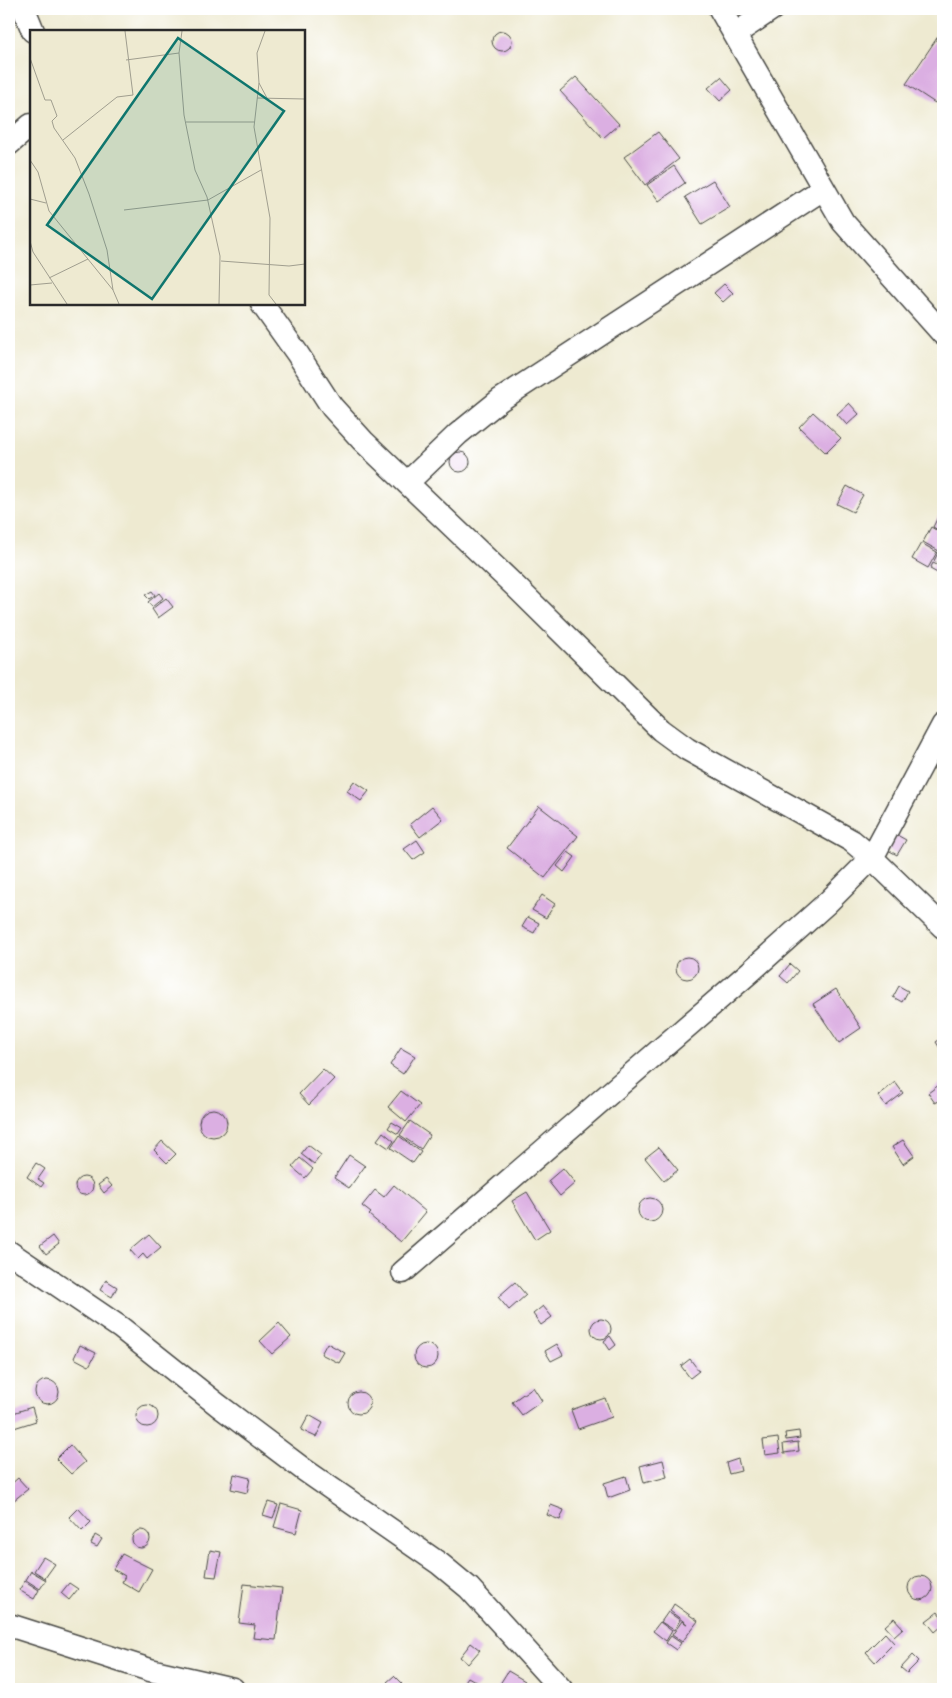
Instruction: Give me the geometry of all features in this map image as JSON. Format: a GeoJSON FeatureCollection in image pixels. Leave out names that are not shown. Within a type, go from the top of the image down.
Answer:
{"type":"FeatureCollection","features":[{"type":"Feature","properties":{"kind":"street"},"geometry":{"type":"LineString","coordinates":[[24,9],[33,30]]}},
{"type":"Feature","properties":{"kind":"street"},"geometry":{"type":"LineString","coordinates":[[720,9],[843,222],[943,334]]}},
{"type":"Feature","properties":{"kind":"street"},"geometry":{"type":"LineString","coordinates":[[735,34],[772,9]]}},
{"type":"Feature","properties":{"kind":"street"},"geometry":{"type":"LineString","coordinates":[[9,144],[30,126]]}},
{"type":"Feature","properties":{"kind":"street"},"geometry":{"type":"LineString","coordinates":[[407,482],[458,434],[500,400],[823,189]]}},
{"type":"Feature","properties":{"kind":"street"},"geometry":{"type":"LineString","coordinates":[[263,305],[297,352],[332,407],[363,442],[516,586],[661,730],[687,749],[852,841],[943,927]]}},
{"type":"Feature","properties":{"kind":"street"},"geometry":{"type":"LineString","coordinates":[[403,1272],[827,904],[872,858],[943,725]]}},
{"type":"Feature","properties":{"kind":"street"},"geometry":{"type":"LineString","coordinates":[[9,1252],[121,1328],[303,1469],[440,1564],[469,1588],[561,1689]]}},
{"type":"Feature","properties":{"kind":"street"},"geometry":{"type":"LineString","coordinates":[[9,1625],[150,1670],[233,1689]]}},
{"type":"Feature","properties":{"kind":"building"},"geometry":{"type":"Polygon","coordinates":[[[943,29],[943,91],[935,103],[906,84],[943,29]]]}},
{"type":"Feature","properties":{"kind":"building"},"geometry":{"type":"Polygon","coordinates":[[[502,31],[509,34],[512,41],[509,48],[502,51],[495,48],[492,41],[495,34],[502,31]]]}},
{"type":"Feature","properties":{"kind":"building"},"geometry":{"type":"Polygon","coordinates":[[[576,77],[619,124],[603,138],[560,91],[576,77]]]}},
{"type":"Feature","properties":{"kind":"building"},"geometry":{"type":"Polygon","coordinates":[[[721,77],[732,90],[720,101],[708,88],[721,77]]]}},
{"type":"Feature","properties":{"kind":"building"},"geometry":{"type":"Polygon","coordinates":[[[658,132],[679,159],[645,185],[624,157],[658,132]]]}},
{"type":"Feature","properties":{"kind":"building"},"geometry":{"type":"Polygon","coordinates":[[[674,166],[685,183],[659,201],[647,185],[674,166]]]}},
{"type":"Feature","properties":{"kind":"building"},"geometry":{"type":"Polygon","coordinates":[[[713,180],[730,207],[702,224],[685,197],[713,180]]]}},
{"type":"Feature","properties":{"kind":"building"},"geometry":{"type":"Polygon","coordinates":[[[724,284],[733,293],[723,302],[714,293],[724,284]]]}},
{"type":"Feature","properties":{"kind":"building"},"geometry":{"type":"Polygon","coordinates":[[[849,403],[859,414],[847,425],[837,414],[849,403]]]}},
{"type":"Feature","properties":{"kind":"building"},"geometry":{"type":"Polygon","coordinates":[[[813,412],[841,438],[826,453],[799,427],[813,412]]]}},
{"type":"Feature","properties":{"kind":"building"},"geometry":{"type":"Polygon","coordinates":[[[460,452],[467,455],[470,462],[467,469],[460,472],[453,469],[450,462],[453,455],[460,452]]]}},
{"type":"Feature","properties":{"kind":"building"},"geometry":{"type":"Polygon","coordinates":[[[847,486],[863,495],[853,512],[837,504],[847,486]]]}},
{"type":"Feature","properties":{"kind":"building"},"geometry":{"type":"Polygon","coordinates":[[[943,507],[943,533],[933,527],[943,507]]]}},
{"type":"Feature","properties":{"kind":"building"},"geometry":{"type":"Polygon","coordinates":[[[931,527],[943,534],[943,543],[939,550],[943,552],[943,566],[934,561],[939,551],[923,542],[931,527]]]}},
{"type":"Feature","properties":{"kind":"building"},"geometry":{"type":"Polygon","coordinates":[[[921,543],[937,552],[928,568],[912,559],[921,543]]]}},
{"type":"Feature","properties":{"kind":"building"},"geometry":{"type":"Polygon","coordinates":[[[933,563],[943,568],[943,576],[930,569],[933,563]]]}},
{"type":"Feature","properties":{"kind":"building"},"geometry":{"type":"Polygon","coordinates":[[[152,591],[155,595],[149,599],[145,595],[152,591]]]}},
{"type":"Feature","properties":{"kind":"building"},"geometry":{"type":"Polygon","coordinates":[[[159,593],[163,598],[152,607],[148,602],[159,593]]]}},
{"type":"Feature","properties":{"kind":"building"},"geometry":{"type":"Polygon","coordinates":[[[166,598],[173,607],[158,618],[152,609],[166,598]]]}},
{"type":"Feature","properties":{"kind":"building"},"geometry":{"type":"Polygon","coordinates":[[[354,781],[369,791],[361,801],[347,791],[354,781]]]}},
{"type":"Feature","properties":{"kind":"building"},"geometry":{"type":"Polygon","coordinates":[[[432,806],[443,819],[420,837],[410,824],[432,806]]]}},
{"type":"Feature","properties":{"kind":"building"},"geometry":{"type":"Polygon","coordinates":[[[539,806],[578,836],[545,878],[507,848],[539,806]]]}},
{"type":"Feature","properties":{"kind":"building"},"geometry":{"type":"Polygon","coordinates":[[[897,835],[906,840],[897,855],[888,850],[897,835]]]}},
{"type":"Feature","properties":{"kind":"building"},"geometry":{"type":"Polygon","coordinates":[[[417,840],[425,852],[413,860],[404,849],[417,840]]]}},
{"type":"Feature","properties":{"kind":"building"},"geometry":{"type":"Polygon","coordinates":[[[568,852],[575,857],[564,872],[557,866],[568,852]]]}},
{"type":"Feature","properties":{"kind":"building"},"geometry":{"type":"Polygon","coordinates":[[[542,895],[555,904],[546,918],[532,910],[542,895]]]}},
{"type":"Feature","properties":{"kind":"building"},"geometry":{"type":"Polygon","coordinates":[[[528,917],[539,923],[534,933],[522,927],[528,917]]]}},
{"type":"Feature","properties":{"kind":"building"},"geometry":{"type":"Polygon","coordinates":[[[687,957],[695,960],[698,968],[695,976],[687,979],[679,976],[676,968],[679,960],[687,957]]]}},
{"type":"Feature","properties":{"kind":"building"},"geometry":{"type":"Polygon","coordinates":[[[790,964],[798,971],[788,983],[780,976],[790,964]]]}},
{"type":"Feature","properties":{"kind":"building"},"geometry":{"type":"Polygon","coordinates":[[[899,986],[908,991],[902,1002],[893,997],[899,986]]]}},
{"type":"Feature","properties":{"kind":"building"},"geometry":{"type":"Polygon","coordinates":[[[836,989],[861,1028],[839,1043],[813,1004],[836,989]]]}},
{"type":"Feature","properties":{"kind":"building"},"geometry":{"type":"Polygon","coordinates":[[[943,1037],[943,1053],[936,1042],[943,1037]]]}},
{"type":"Feature","properties":{"kind":"building"},"geometry":{"type":"Polygon","coordinates":[[[401,1048],[415,1056],[403,1074],[390,1065],[401,1048]]]}},
{"type":"Feature","properties":{"kind":"building"},"geometry":{"type":"Polygon","coordinates":[[[323,1069],[334,1079],[309,1105],[299,1094],[323,1069]]]}},
{"type":"Feature","properties":{"kind":"building"},"geometry":{"type":"Polygon","coordinates":[[[895,1082],[903,1093],[886,1106],[878,1096],[895,1082]]]}},
{"type":"Feature","properties":{"kind":"building"},"geometry":{"type":"Polygon","coordinates":[[[943,1082],[943,1107],[939,1101],[935,1103],[928,1093],[943,1082]]]}},
{"type":"Feature","properties":{"kind":"building"},"geometry":{"type":"Polygon","coordinates":[[[401,1091],[420,1105],[406,1122],[388,1107],[401,1091]]]}},
{"type":"Feature","properties":{"kind":"building"},"geometry":{"type":"Polygon","coordinates":[[[213,1109],[223,1113],[227,1123],[223,1133],[213,1137],[203,1133],[199,1123],[203,1113],[213,1109]]]}},
{"type":"Feature","properties":{"kind":"building"},"geometry":{"type":"Polygon","coordinates":[[[410,1121],[430,1135],[421,1149],[400,1135],[410,1121]]]}},
{"type":"Feature","properties":{"kind":"building"},"geometry":{"type":"Polygon","coordinates":[[[392,1122],[402,1128],[398,1134],[388,1128],[392,1122]]]}},
{"type":"Feature","properties":{"kind":"building"},"geometry":{"type":"Polygon","coordinates":[[[383,1132],[394,1141],[389,1148],[377,1140],[383,1132]]]}},
{"type":"Feature","properties":{"kind":"building"},"geometry":{"type":"Polygon","coordinates":[[[399,1136],[421,1152],[413,1163],[391,1148],[399,1136]]]}},
{"type":"Feature","properties":{"kind":"building"},"geometry":{"type":"Polygon","coordinates":[[[903,1140],[914,1156],[903,1164],[892,1147],[903,1140]]]}},
{"type":"Feature","properties":{"kind":"building"},"geometry":{"type":"Polygon","coordinates":[[[162,1141],[176,1154],[167,1163],[154,1150],[162,1141]]]}},
{"type":"Feature","properties":{"kind":"building"},"geometry":{"type":"Polygon","coordinates":[[[308,1145],[321,1155],[314,1164],[301,1154],[308,1145]]]}},
{"type":"Feature","properties":{"kind":"building"},"geometry":{"type":"Polygon","coordinates":[[[659,1147],[678,1170],[664,1181],[645,1158],[659,1147]]]}},
{"type":"Feature","properties":{"kind":"building"},"geometry":{"type":"Polygon","coordinates":[[[349,1155],[365,1166],[349,1188],[334,1178],[349,1155]]]}},
{"type":"Feature","properties":{"kind":"building"},"geometry":{"type":"Polygon","coordinates":[[[300,1158],[313,1169],[305,1178],[292,1167],[300,1158]]]}},
{"type":"Feature","properties":{"kind":"building"},"geometry":{"type":"Polygon","coordinates":[[[36,1163],[45,1169],[38,1179],[44,1183],[41,1187],[27,1177],[36,1163]]]}},
{"type":"Feature","properties":{"kind":"building"},"geometry":{"type":"Polygon","coordinates":[[[563,1168],[575,1183],[560,1196],[548,1181],[563,1168]]]}},
{"type":"Feature","properties":{"kind":"building"},"geometry":{"type":"Polygon","coordinates":[[[84,1177],[90,1180],[93,1186],[90,1192],[84,1195],[78,1192],[75,1186],[78,1180],[84,1177]]]}},
{"type":"Feature","properties":{"kind":"building"},"geometry":{"type":"Polygon","coordinates":[[[106,1179],[112,1186],[104,1193],[98,1185],[106,1179]]]}},
{"type":"Feature","properties":{"kind":"building"},"geometry":{"type":"Polygon","coordinates":[[[394,1185],[426,1212],[401,1242],[369,1215],[371,1213],[362,1206],[375,1190],[384,1197],[394,1185]]]}},
{"type":"Feature","properties":{"kind":"building"},"geometry":{"type":"Polygon","coordinates":[[[527,1192],[550,1230],[535,1240],[512,1201],[527,1192]]]}},
{"type":"Feature","properties":{"kind":"building"},"geometry":{"type":"Polygon","coordinates":[[[650,1198],[655,1199],[661,1205],[661,1215],[655,1221],[650,1222],[645,1221],[639,1215],[638,1210],[639,1205],[645,1199],[650,1198]]]}},
{"type":"Feature","properties":{"kind":"building"},"geometry":{"type":"Polygon","coordinates":[[[149,1234],[161,1247],[147,1259],[143,1254],[138,1259],[130,1250],[149,1234]]]}},
{"type":"Feature","properties":{"kind":"building"},"geometry":{"type":"Polygon","coordinates":[[[53,1236],[59,1244],[46,1254],[40,1246],[53,1236]]]}},
{"type":"Feature","properties":{"kind":"building"},"geometry":{"type":"Polygon","coordinates":[[[106,1280],[117,1287],[112,1297],[100,1290],[106,1280]]]}},
{"type":"Feature","properties":{"kind":"building"},"geometry":{"type":"Polygon","coordinates":[[[515,1282],[526,1295],[509,1310],[498,1297],[515,1282]]]}},
{"type":"Feature","properties":{"kind":"building"},"geometry":{"type":"Polygon","coordinates":[[[543,1306],[552,1317],[541,1325],[533,1314],[543,1306]]]}},
{"type":"Feature","properties":{"kind":"building"},"geometry":{"type":"Polygon","coordinates":[[[601,1319],[608,1322],[611,1329],[608,1336],[601,1339],[594,1336],[591,1329],[594,1322],[601,1319]]]}},
{"type":"Feature","properties":{"kind":"building"},"geometry":{"type":"Polygon","coordinates":[[[279,1323],[291,1337],[272,1354],[260,1341],[279,1323]]]}},
{"type":"Feature","properties":{"kind":"building"},"geometry":{"type":"Polygon","coordinates":[[[610,1336],[616,1345],[610,1350],[604,1341],[610,1336]]]}},
{"type":"Feature","properties":{"kind":"building"},"geometry":{"type":"Polygon","coordinates":[[[327,1343],[345,1353],[339,1363],[321,1354],[327,1343]]]}},
{"type":"Feature","properties":{"kind":"building"},"geometry":{"type":"Polygon","coordinates":[[[426,1344],[435,1347],[438,1356],[435,1365],[426,1368],[417,1365],[414,1356],[417,1347],[426,1344]]]}},
{"type":"Feature","properties":{"kind":"building"},"geometry":{"type":"Polygon","coordinates":[[[557,1344],[563,1355],[551,1361],[545,1351],[557,1344]]]}},
{"type":"Feature","properties":{"kind":"building"},"geometry":{"type":"Polygon","coordinates":[[[80,1345],[96,1353],[89,1366],[74,1358],[80,1345]]]}},
{"type":"Feature","properties":{"kind":"building"},"geometry":{"type":"Polygon","coordinates":[[[690,1359],[699,1371],[690,1378],[681,1366],[690,1359]]]}},
{"type":"Feature","properties":{"kind":"building"},"geometry":{"type":"Polygon","coordinates":[[[47,1380],[52,1381],[58,1387],[58,1397],[52,1403],[47,1404],[42,1403],[36,1397],[35,1392],[36,1387],[42,1381],[47,1380]]]}},
{"type":"Feature","properties":{"kind":"building"},"geometry":{"type":"Polygon","coordinates":[[[533,1387],[542,1401],[522,1415],[512,1402],[533,1387]]]}},
{"type":"Feature","properties":{"kind":"building"},"geometry":{"type":"Polygon","coordinates":[[[359,1392],[367,1395],[370,1403],[367,1411],[359,1414],[351,1411],[348,1403],[351,1395],[359,1392]]]}},
{"type":"Feature","properties":{"kind":"building"},"geometry":{"type":"Polygon","coordinates":[[[605,1398],[612,1417],[578,1429],[571,1410],[605,1398]]]}},
{"type":"Feature","properties":{"kind":"building"},"geometry":{"type":"Polygon","coordinates":[[[147,1405],[155,1408],[158,1416],[155,1424],[147,1427],[139,1424],[136,1416],[139,1408],[147,1405]]]}},
{"type":"Feature","properties":{"kind":"building"},"geometry":{"type":"Polygon","coordinates":[[[32,1407],[36,1421],[14,1428],[10,1414],[32,1407]]]}},
{"type":"Feature","properties":{"kind":"building"},"geometry":{"type":"Polygon","coordinates":[[[309,1415],[323,1423],[316,1437],[301,1430],[309,1415]]]}},
{"type":"Feature","properties":{"kind":"building"},"geometry":{"type":"Polygon","coordinates":[[[799,1431],[800,1438],[786,1440],[785,1433],[799,1431]]]}},
{"type":"Feature","properties":{"kind":"building"},"geometry":{"type":"Polygon","coordinates":[[[778,1438],[780,1453],[765,1455],[763,1440],[778,1438]]]}},
{"type":"Feature","properties":{"kind":"building"},"geometry":{"type":"Polygon","coordinates":[[[798,1442],[799,1451],[784,1453],[783,1444],[798,1442]]]}},
{"type":"Feature","properties":{"kind":"building"},"geometry":{"type":"Polygon","coordinates":[[[70,1445],[85,1462],[71,1474],[56,1459],[70,1445]]]}},
{"type":"Feature","properties":{"kind":"building"},"geometry":{"type":"Polygon","coordinates":[[[738,1459],[741,1471],[729,1474],[726,1463],[738,1459]]]}},
{"type":"Feature","properties":{"kind":"building"},"geometry":{"type":"Polygon","coordinates":[[[663,1460],[667,1477],[644,1483],[640,1466],[663,1460]]]}},
{"type":"Feature","properties":{"kind":"building"},"geometry":{"type":"Polygon","coordinates":[[[234,1474],[250,1478],[247,1493],[231,1489],[234,1474]]]}},
{"type":"Feature","properties":{"kind":"building"},"geometry":{"type":"Polygon","coordinates":[[[626,1476],[630,1490],[608,1498],[604,1483],[626,1476]]]}},
{"type":"Feature","properties":{"kind":"building"},"geometry":{"type":"Polygon","coordinates":[[[18,1478],[28,1489],[13,1501],[9,1496],[9,1486],[18,1478]]]}},
{"type":"Feature","properties":{"kind":"building"},"geometry":{"type":"Polygon","coordinates":[[[268,1502],[278,1505],[273,1518],[263,1515],[268,1502]]]}},
{"type":"Feature","properties":{"kind":"building"},"geometry":{"type":"Polygon","coordinates":[[[281,1504],[302,1510],[296,1533],[274,1527],[281,1504]]]}},
{"type":"Feature","properties":{"kind":"building"},"geometry":{"type":"Polygon","coordinates":[[[551,1505],[564,1510],[560,1520],[547,1515],[551,1505]]]}},
{"type":"Feature","properties":{"kind":"building"},"geometry":{"type":"Polygon","coordinates":[[[78,1508],[91,1522],[82,1531],[69,1517],[78,1508]]]}},
{"type":"Feature","properties":{"kind":"building"},"geometry":{"type":"Polygon","coordinates":[[[141,1530],[147,1533],[150,1539],[147,1545],[141,1548],[135,1545],[132,1539],[135,1533],[141,1530]]]}},
{"type":"Feature","properties":{"kind":"building"},"geometry":{"type":"Polygon","coordinates":[[[95,1535],[102,1539],[97,1547],[91,1544],[95,1535]]]}},
{"type":"Feature","properties":{"kind":"building"},"geometry":{"type":"Polygon","coordinates":[[[210,1550],[221,1552],[216,1577],[206,1576],[210,1550]]]}},
{"type":"Feature","properties":{"kind":"building"},"geometry":{"type":"Polygon","coordinates":[[[122,1554],[152,1569],[139,1592],[122,1582],[125,1576],[113,1569],[122,1554]]]}},
{"type":"Feature","properties":{"kind":"building"},"geometry":{"type":"Polygon","coordinates":[[[43,1557],[55,1564],[45,1578],[34,1571],[43,1557]]]}},
{"type":"Feature","properties":{"kind":"building"},"geometry":{"type":"Polygon","coordinates":[[[31,1571],[46,1580],[40,1589],[26,1580],[31,1571]]]}},
{"type":"Feature","properties":{"kind":"building"},"geometry":{"type":"Polygon","coordinates":[[[920,1576],[928,1580],[932,1588],[928,1596],[920,1600],[912,1596],[908,1588],[912,1580],[920,1576]]]}},
{"type":"Feature","properties":{"kind":"building"},"geometry":{"type":"Polygon","coordinates":[[[25,1581],[39,1590],[34,1599],[19,1590],[25,1581]]]}},
{"type":"Feature","properties":{"kind":"building"},"geometry":{"type":"Polygon","coordinates":[[[69,1583],[78,1589],[69,1600],[61,1593],[69,1583]]]}},
{"type":"Feature","properties":{"kind":"building"},"geometry":{"type":"Polygon","coordinates":[[[244,1584],[282,1588],[276,1640],[253,1638],[255,1625],[239,1623],[244,1584]]]}},
{"type":"Feature","properties":{"kind":"building"},"geometry":{"type":"Polygon","coordinates":[[[674,1604],[698,1621],[682,1642],[672,1635],[682,1621],[687,1624],[670,1611],[674,1604]]]}},
{"type":"Feature","properties":{"kind":"building"},"geometry":{"type":"Polygon","coordinates":[[[668,1612],[680,1620],[674,1630],[661,1622],[668,1612]]]}},
{"type":"Feature","properties":{"kind":"building"},"geometry":{"type":"Polygon","coordinates":[[[938,1612],[943,1619],[943,1625],[935,1632],[926,1621],[938,1612]]]}},
{"type":"Feature","properties":{"kind":"building"},"geometry":{"type":"Polygon","coordinates":[[[894,1618],[903,1628],[894,1636],[885,1626],[894,1618]]]}},
{"type":"Feature","properties":{"kind":"building"},"geometry":{"type":"Polygon","coordinates":[[[660,1622],[672,1631],[666,1641],[653,1631],[660,1622]]]}},
{"type":"Feature","properties":{"kind":"building"},"geometry":{"type":"Polygon","coordinates":[[[885,1633],[894,1643],[875,1662],[866,1652],[885,1633]]]}},
{"type":"Feature","properties":{"kind":"building"},"geometry":{"type":"Polygon","coordinates":[[[671,1636],[681,1643],[676,1650],[666,1643],[671,1636]]]}},
{"type":"Feature","properties":{"kind":"building"},"geometry":{"type":"Polygon","coordinates":[[[471,1643],[480,1650],[468,1664],[460,1657],[471,1643]]]}},
{"type":"Feature","properties":{"kind":"building"},"geometry":{"type":"Polygon","coordinates":[[[913,1655],[919,1661],[907,1673],[901,1668],[913,1655]]]}},
{"type":"Feature","properties":{"kind":"building"},"geometry":{"type":"Polygon","coordinates":[[[508,1671],[525,1681],[520,1689],[501,1689],[498,1687],[508,1671]]]}},
{"type":"Feature","properties":{"kind":"building"},"geometry":{"type":"Polygon","coordinates":[[[394,1676],[402,1684],[395,1689],[387,1682],[394,1676]]]}},
{"type":"Feature","properties":{"kind":"building"},"geometry":{"type":"Polygon","coordinates":[[[468,1677],[480,1684],[476,1689],[461,1687],[468,1677]]]}}]}
